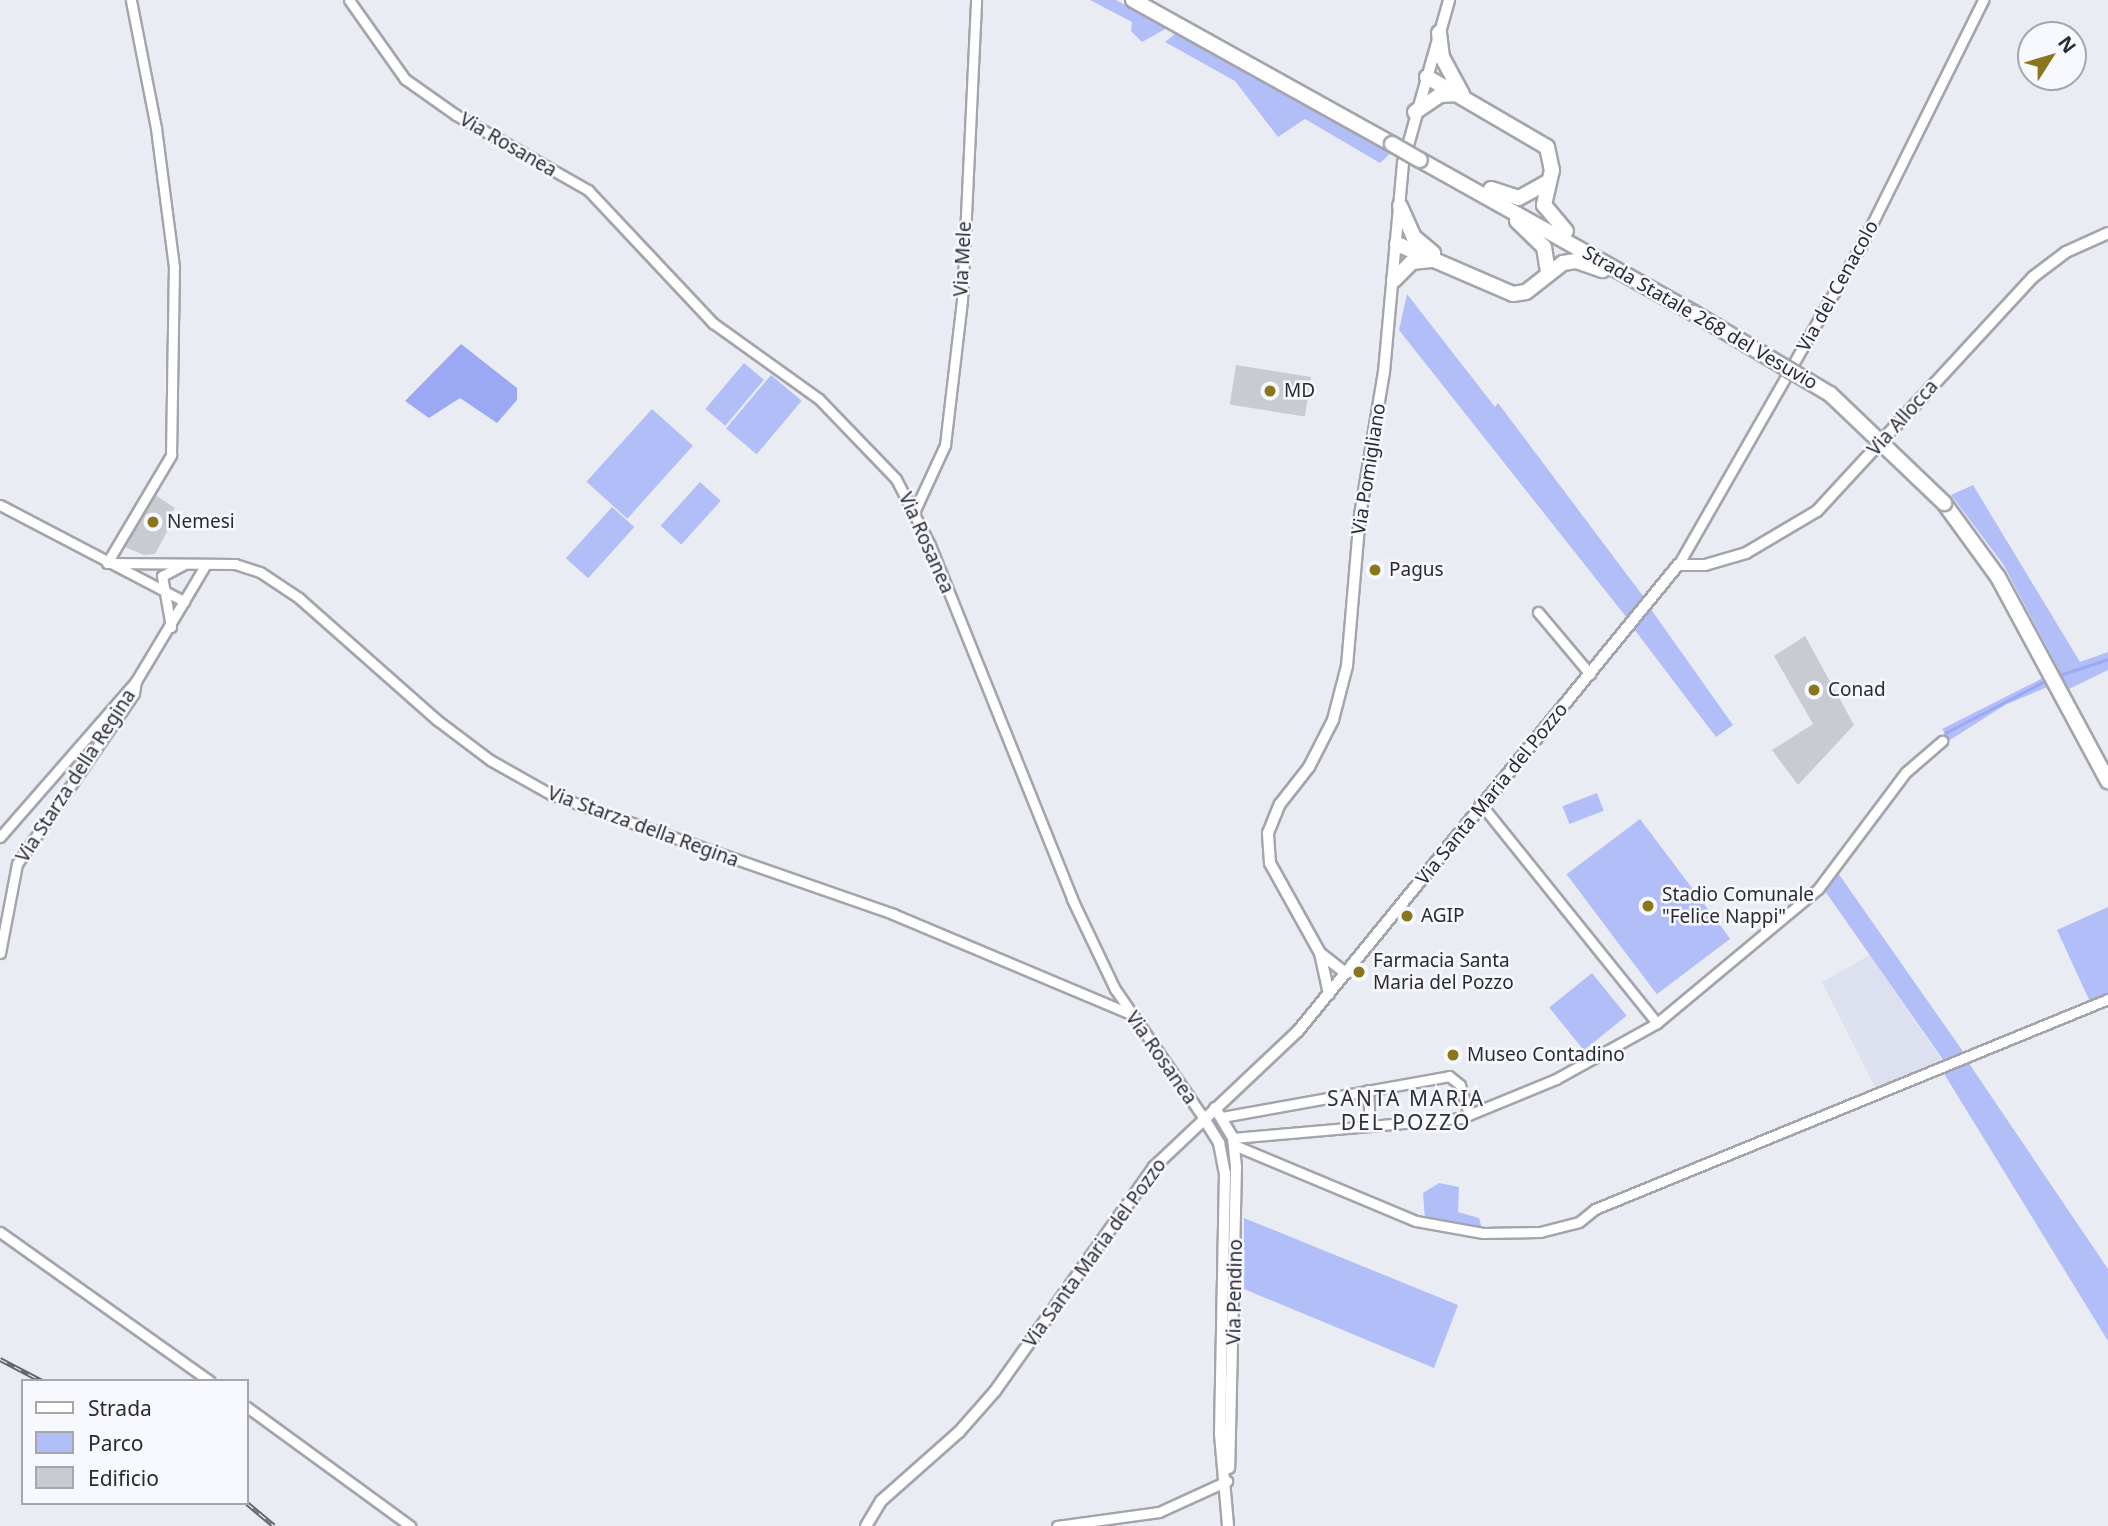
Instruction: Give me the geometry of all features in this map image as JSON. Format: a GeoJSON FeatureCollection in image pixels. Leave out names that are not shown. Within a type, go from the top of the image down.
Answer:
{"type":"FeatureCollection","features":[{"type":"Feature","properties":{"kind":"highway"},"geometry":{"type":"LineString","coordinates":[[1133,0],[1479,193],[1539,238],[1548,272]]}},
{"type":"Feature","properties":{"kind":"highway"},"geometry":{"type":"LineString","coordinates":[[1439,33],[1442,57],[1462,94]]}},
{"type":"Feature","properties":{"kind":"highway"},"geometry":{"type":"LineString","coordinates":[[1426,77],[1462,94],[1547,147],[1552,170],[1546,183],[1544,205],[1553,222],[1621,271]]}},
{"type":"Feature","properties":{"kind":"highway"},"geometry":{"type":"LineString","coordinates":[[1415,112],[1440,95],[1462,94]]}},
{"type":"Feature","properties":{"kind":"highway"},"geometry":{"type":"LineString","coordinates":[[1440,171],[1508,197],[1529,195],[1546,183]]}},
{"type":"Feature","properties":{"kind":"highway","name":"Strada Statale 268 del Vesuvio"},"geometry":{"type":"LineString","coordinates":[[1479,193],[1650,287],[1830,394],[1901,456],[1944,503],[1998,577],[2108,781]]}},
{"type":"Feature","properties":{"kind":"highway"},"geometry":{"type":"LineString","coordinates":[[1400,206],[1414,237],[1443,261]]}},
{"type":"Feature","properties":{"kind":"highway"},"geometry":{"type":"LineString","coordinates":[[1397,244],[1443,261],[1513,294],[1526,292],[1548,272],[1576,261],[1650,287]]}},
{"type":"Feature","properties":{"kind":"highway"},"geometry":{"type":"LineString","coordinates":[[1394,280],[1412,262],[1443,261]]}},
{"type":"Feature","properties":{"kind":"street"},"geometry":{"type":"LineString","coordinates":[[107,563],[172,455],[174,267],[156,128],[131,0]]}},
{"type":"Feature","properties":{"kind":"street","name":"Via Rosanea"},"geometry":{"type":"LineString","coordinates":[[349,0],[405,79],[456,115],[588,190],[713,323],[819,399],[871,449],[915,510],[1072,899],[1130,1014],[1203,1117]]}},
{"type":"Feature","properties":{"kind":"street","name":"Via Mele"},"geometry":{"type":"LineString","coordinates":[[915,510],[945,445],[962,300],[976,0]]}},
{"type":"Feature","properties":{"kind":"street","name":"Via Pomigliano"},"geometry":{"type":"LineString","coordinates":[[1329,994],[1320,953],[1270,863],[1268,834],[1280,804],[1308,767],[1333,720],[1347,666],[1360,514],[1394,280],[1400,206],[1415,112],[1449,0]]}},
{"type":"Feature","properties":{"kind":"street","name":"Via del Cenacolo"},"geometry":{"type":"LineString","coordinates":[[1678,565],[1861,246],[1983,0]]}},
{"type":"Feature","properties":{"kind":"street","name":"Via Allocca"},"geometry":{"type":"LineString","coordinates":[[1678,565],[1705,565],[1746,552],[1817,511],[2032,277],[2066,252],[2108,233]]}},
{"type":"Feature","properties":{"kind":"street","name":"Via Starza della Regina"},"geometry":{"type":"LineString","coordinates":[[0,505],[164,593],[184,601]]}},
{"type":"Feature","properties":{"kind":"street","name":"Via Starza della Regina"},"geometry":{"type":"LineString","coordinates":[[107,563],[235,565],[276,579],[437,720],[490,760],[552,795],[893,914],[1130,1014]]}},
{"type":"Feature","properties":{"kind":"street"},"geometry":{"type":"LineString","coordinates":[[171,627],[162,576],[185,564]]}},
{"type":"Feature","properties":{"kind":"street","name":"Via Starza della Regina"},"geometry":{"type":"LineString","coordinates":[[0,837],[136,681],[171,627],[206,564]]}},
{"type":"Feature","properties":{"kind":"street","name":"Via Santa Maria del Pozzo"},"geometry":{"type":"LineString","coordinates":[[866,1526],[881,1501],[959,1432],[995,1391],[1154,1167],[1189,1129],[1203,1117],[1218,1112],[1259,1072],[1329,994],[1480,803],[1678,565]]}},
{"type":"Feature","properties":{"kind":"street"},"geometry":{"type":"LineString","coordinates":[[1538,612],[1590,674]]}},
{"type":"Feature","properties":{"kind":"street","name":"Via Starza della Regina"},"geometry":{"type":"LineString","coordinates":[[0,953],[17,864],[134,693],[136,681]]}},
{"type":"Feature","properties":{"kind":"street"},"geometry":{"type":"LineString","coordinates":[[1234,1142],[1469,1115],[1556,1079],[1657,1023],[1818,889],[1906,772],[1942,741]]}},
{"type":"Feature","properties":{"kind":"street"},"geometry":{"type":"LineString","coordinates":[[1480,803],[1657,1023]]}},
{"type":"Feature","properties":{"kind":"street","name":"Via Pomigliano"},"geometry":{"type":"LineString","coordinates":[[1320,953],[1346,973]]}},
{"type":"Feature","properties":{"kind":"street"},"geometry":{"type":"LineString","coordinates":[[1234,1142],[1416,1221],[1483,1233],[1540,1232],[1579,1222],[1595,1209],[2108,999]]}},
{"type":"Feature","properties":{"kind":"street"},"geometry":{"type":"LineString","coordinates":[[1218,1112],[1449,1076],[1460,1085],[1469,1115]]}},
{"type":"Feature","properties":{"kind":"street"},"geometry":{"type":"LineString","coordinates":[[1368,1090],[1370,1125]]}},
{"type":"Feature","properties":{"kind":"street","name":"Via Pendino"},"geometry":{"type":"LineString","coordinates":[[1218,1112],[1234,1142],[1228,1526]]}},
{"type":"Feature","properties":{"kind":"street","name":"Via Pendino"},"geometry":{"type":"LineString","coordinates":[[1203,1117],[1219,1143],[1225,1173],[1220,1434],[1227,1481]]}},
{"type":"Feature","properties":{"kind":"street"},"geometry":{"type":"LineString","coordinates":[[0,1232],[207,1379]]}},
{"type":"Feature","properties":{"kind":"street"},"geometry":{"type":"LineString","coordinates":[[248,1408],[410,1526]]}},
{"type":"Feature","properties":{"kind":"street"},"geometry":{"type":"LineString","coordinates":[[1057,1526],[1159,1512],[1227,1481]]}},
{"type":"Feature","properties":{"kind":"shaded area"},"geometry":{"type":"Polygon","coordinates":[[[461,344],[517,388],[517,400],[497,423],[460,398],[429,418],[405,401],[461,344]]]}},
{"type":"Feature","properties":{"kind":"shaded area"},"geometry":{"type":"Polygon","coordinates":[[[1870,955],[1944,1064],[1877,1091],[1822,982],[1870,955]]]}},
{"type":"Feature","properties":{"kind":"green space"},"geometry":{"type":"Polygon","coordinates":[[[1090,0],[1116,0],[1167,28],[1142,42],[1131,31],[1132,22],[1090,0]]]}},
{"type":"Feature","properties":{"kind":"green space"},"geometry":{"type":"Polygon","coordinates":[[[1176,33],[1391,153],[1380,163],[1305,119],[1278,137],[1235,81],[1165,42],[1176,33]]]}},
{"type":"Feature","properties":{"kind":"green space"},"geometry":{"type":"Polygon","coordinates":[[[1407,294],[1495,407],[1498,403],[1643,596],[1627,618],[1399,330],[1407,294]]]}},
{"type":"Feature","properties":{"kind":"green space"},"geometry":{"type":"Polygon","coordinates":[[[744,363],[764,380],[725,426],[705,409],[744,363]]]}},
{"type":"Feature","properties":{"kind":"green space"},"geometry":{"type":"Polygon","coordinates":[[[771,375],[802,401],[757,454],[726,429],[771,375]]]}},
{"type":"Feature","properties":{"kind":"green space"},"geometry":{"type":"Polygon","coordinates":[[[652,409],[693,446],[627,519],[586,482],[652,409]]]}},
{"type":"Feature","properties":{"kind":"green space"},"geometry":{"type":"Polygon","coordinates":[[[700,482],[721,501],[681,545],[661,526],[700,482]]]}},
{"type":"Feature","properties":{"kind":"green space"},"geometry":{"type":"Polygon","coordinates":[[[1973,485],[2080,662],[2108,652],[2108,670],[2069,689],[2064,680],[2005,705],[1950,740],[1942,729],[2059,670],[2003,564],[1951,495],[1973,485]]]}},
{"type":"Feature","properties":{"kind":"green space"},"geometry":{"type":"Polygon","coordinates":[[[612,507],[634,527],[588,578],[566,558],[612,507]]]}},
{"type":"Feature","properties":{"kind":"green space"},"geometry":{"type":"Polygon","coordinates":[[[1650,608],[1733,725],[1716,737],[1634,629],[1650,608]]]}},
{"type":"Feature","properties":{"kind":"green space"},"geometry":{"type":"Polygon","coordinates":[[[1597,793],[1604,811],[1569,824],[1562,806],[1597,793]]]}},
{"type":"Feature","properties":{"kind":"green space","name":"Stadio Comunale \"Felice Nappi\""},"geometry":{"type":"Polygon","coordinates":[[[1640,819],[1730,939],[1657,994],[1567,874],[1640,819]]]}},
{"type":"Feature","properties":{"kind":"green space"},"geometry":{"type":"Polygon","coordinates":[[[1838,873],[1965,1055],[1948,1067],[1821,885],[1838,873]]]}},
{"type":"Feature","properties":{"kind":"green space"},"geometry":{"type":"Polygon","coordinates":[[[2108,907],[2108,998],[2091,1004],[2057,930],[2108,907]]]}},
{"type":"Feature","properties":{"kind":"green space"},"geometry":{"type":"Polygon","coordinates":[[[1592,973],[1627,1016],[1584,1050],[1549,1008],[1592,973]]]}},
{"type":"Feature","properties":{"kind":"green space"},"geometry":{"type":"Polygon","coordinates":[[[1968,1062],[2108,1269],[2108,1341],[1943,1072],[1968,1062]]]}},
{"type":"Feature","properties":{"kind":"green space"},"geometry":{"type":"Polygon","coordinates":[[[1439,1183],[1459,1187],[1458,1212],[1479,1218],[1482,1229],[1425,1220],[1423,1193],[1439,1183]]]}},
{"type":"Feature","properties":{"kind":"green space"},"geometry":{"type":"Polygon","coordinates":[[[1244,1218],[1458,1305],[1434,1368],[1244,1289],[1244,1218]]]}},
{"type":"Feature","properties":{"kind":"building","name":"MD"},"geometry":{"type":"Polygon","coordinates":[[[1236,365],[1311,377],[1305,416],[1230,405],[1236,365]]]}},
{"type":"Feature","properties":{"kind":"building","name":"Nemesi"},"geometry":{"type":"Polygon","coordinates":[[[155,495],[175,508],[170,515],[174,519],[155,554],[144,555],[125,547],[155,495]]]}},
{"type":"Feature","properties":{"kind":"building","name":"Conad"},"geometry":{"type":"Polygon","coordinates":[[[1805,636],[1854,725],[1798,785],[1772,750],[1813,724],[1774,656],[1805,636]]]}},
{"type":"Feature","properties":{"kind":"waterway"},"geometry":{"type":"LineString","coordinates":[[2057,676],[2108,659]]}},
{"type":"Feature","properties":{"kind":"waterway"},"geometry":{"type":"LineString","coordinates":[[1945,733],[2047,680]]}},
{"type":"Feature","properties":{"kind":"railway"},"geometry":{"type":"LineString","coordinates":[[0,1359],[38,1379]]}},
{"type":"Feature","properties":{"kind":"railway"},"geometry":{"type":"LineString","coordinates":[[248,1504],[274,1526]]}},
{"type":"Feature","properties":{"kind":"place","name":"MD"},"geometry":{"type":"Point","coordinates":[1270,391]}},
{"type":"Feature","properties":{"kind":"place","name":"Nemesi"},"geometry":{"type":"Point","coordinates":[153,522]}},
{"type":"Feature","properties":{"kind":"place","name":"Pagus"},"geometry":{"type":"Point","coordinates":[1375,570]}},
{"type":"Feature","properties":{"kind":"place","name":"Conad"},"geometry":{"type":"Point","coordinates":[1814,690]}},
{"type":"Feature","properties":{"kind":"place","name":"Stadio Comunale \"Felice Nappi\""},"geometry":{"type":"Point","coordinates":[1648,906]}},
{"type":"Feature","properties":{"kind":"place","name":"AGIP"},"geometry":{"type":"Point","coordinates":[1407,916]}},
{"type":"Feature","properties":{"kind":"place","name":"Farmacia Santa Maria del Pozzo"},"geometry":{"type":"Point","coordinates":[1359,972]}},
{"type":"Feature","properties":{"kind":"place","name":"Museo Contadino"},"geometry":{"type":"Point","coordinates":[1453,1055]}},
{"type":"Feature","properties":{"kind":"district","name":"SANTA MARIA DEL POZZO"},"geometry":{"type":"Point","coordinates":[1406,1110]}}]}
